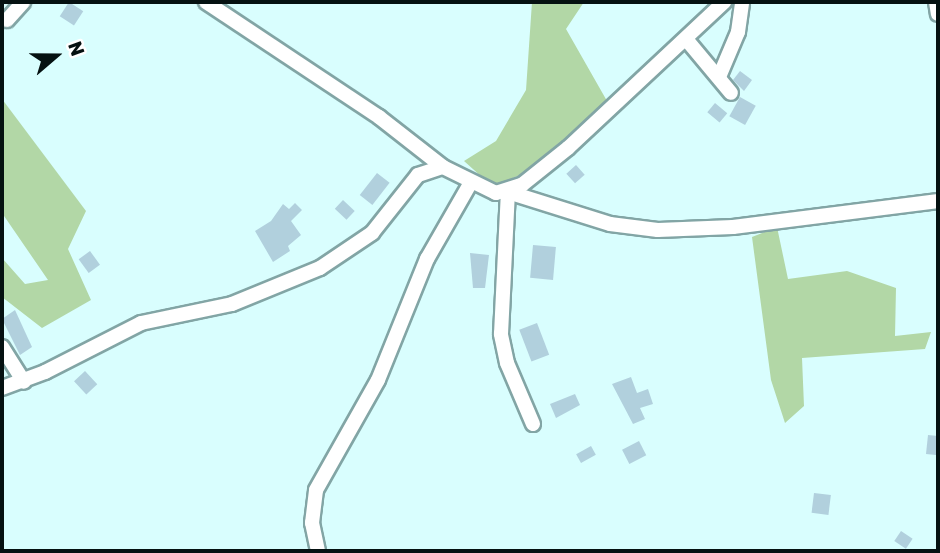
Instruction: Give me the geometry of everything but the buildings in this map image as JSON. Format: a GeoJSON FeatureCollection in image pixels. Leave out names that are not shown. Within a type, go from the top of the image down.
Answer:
{"type":"FeatureCollection","features":[{"type":"Feature","properties":{"kind":"street"},"geometry":{"type":"LineString","coordinates":[[7,20],[23,2]]}},
{"type":"Feature","properties":{"kind":"street"},"geometry":{"type":"LineString","coordinates":[[206,2],[379,117],[443,167],[485,191],[508,192],[610,224],[658,230],[733,227],[938,201]]}},
{"type":"Feature","properties":{"kind":"street"},"geometry":{"type":"LineString","coordinates":[[508,192],[568,148],[724,2]]}},
{"type":"Feature","properties":{"kind":"street"},"geometry":{"type":"LineString","coordinates":[[719,77],[738,33],[742,2]]}},
{"type":"Feature","properties":{"kind":"street"},"geometry":{"type":"LineString","coordinates":[[936,2],[938,14]]}},
{"type":"Feature","properties":{"kind":"street"},"geometry":{"type":"LineString","coordinates":[[686,39],[731,93]]}},
{"type":"Feature","properties":{"kind":"street"},"geometry":{"type":"LineString","coordinates":[[2,388],[24,382],[141,323],[232,303],[320,268],[372,233],[418,175],[443,167]]}},
{"type":"Feature","properties":{"kind":"street"},"geometry":{"type":"LineString","coordinates":[[318,551],[312,523],[316,490],[378,380],[427,259],[470,184]]}},
{"type":"Feature","properties":{"kind":"street"},"geometry":{"type":"LineString","coordinates":[[508,192],[501,334],[511,375],[533,424]]}},
{"type":"Feature","properties":{"kind":"street"},"geometry":{"type":"LineString","coordinates":[[2,347],[24,382]]}},
{"type":"Feature","properties":{"kind":"green space"},"geometry":{"type":"Polygon","coordinates":[[[532,2],[584,2],[566,29],[611,108],[549,162],[493,187],[464,161],[496,141],[526,90],[532,2]]]}},
{"type":"Feature","properties":{"kind":"green space"},"geometry":{"type":"Polygon","coordinates":[[[2,99],[86,211],[68,249],[91,300],[42,328],[2,297],[2,258],[25,284],[48,280],[2,213],[2,99]]]}},
{"type":"Feature","properties":{"kind":"green space"},"geometry":{"type":"Polygon","coordinates":[[[777,227],[788,279],[847,271],[896,288],[895,336],[931,332],[925,349],[802,358],[804,406],[785,423],[771,380],[752,237],[777,227]]]}}]}
